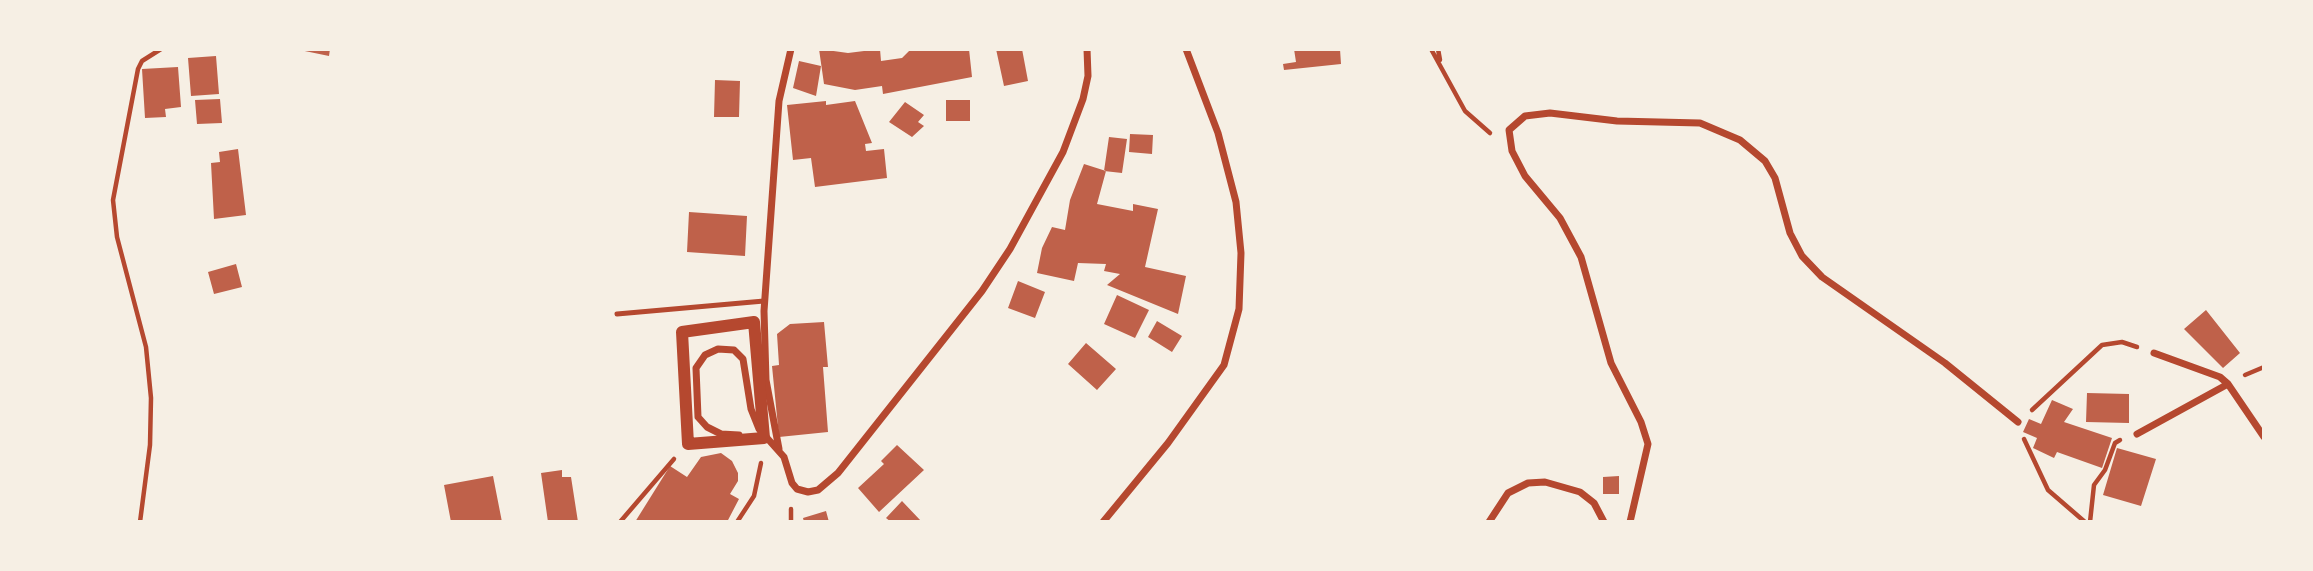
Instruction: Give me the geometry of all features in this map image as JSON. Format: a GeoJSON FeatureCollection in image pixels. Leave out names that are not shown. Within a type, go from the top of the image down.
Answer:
{"type":"FeatureCollection","features":[{"type":"Feature","properties":{"kind":"street"},"geometry":{"type":"LineString","coordinates":[[791,49],[779,101],[764,301],[766,380],[779,450],[797,489],[818,490],[847,463],[982,291],[1010,249],[1063,152],[1083,99],[1088,76],[1087,49]]}},
{"type":"Feature","properties":{"kind":"street"},"geometry":{"type":"LineString","coordinates":[[1103,522],[1168,443],[1224,365],[1239,309],[1241,253],[1236,202],[1218,133],[1186,49]]}},
{"type":"Feature","properties":{"kind":"street"},"geometry":{"type":"LineString","coordinates":[[1630,522],[1648,444],[1641,422],[1611,363],[1581,257],[1560,218],[1525,176],[1508,136],[1511,125],[1525,116],[1550,113],[1616,121],[1700,123],[1740,140],[1765,161],[1775,178],[1790,233],[1802,256],[1822,277],[1945,363],[2018,422]]}},
{"type":"Feature","properties":{"kind":"street"},"geometry":{"type":"LineString","coordinates":[[754,322],[764,438],[688,444],[682,332],[754,322]]}},
{"type":"Feature","properties":{"kind":"street"},"geometry":{"type":"LineString","coordinates":[[764,438],[721,434],[707,427],[698,417],[696,368],[705,355],[718,349],[734,350],[744,359],[751,409],[764,438],[779,450]]}},
{"type":"Feature","properties":{"kind":"street"},"geometry":{"type":"LineString","coordinates":[[2154,353],[2220,377],[2228,384],[2264,437]]}},
{"type":"Feature","properties":{"kind":"street"},"geometry":{"type":"LineString","coordinates":[[2137,434],[2228,384]]}},
{"type":"Feature","properties":{"kind":"street"},"geometry":{"type":"LineString","coordinates":[[1489,522],[1508,493],[1528,483],[1545,482],[1580,492],[1594,503],[1604,522]]}},
{"type":"Feature","properties":{"kind":"lane"},"geometry":{"type":"LineString","coordinates":[[618,314],[764,301]]}},
{"type":"Feature","properties":{"kind":"path"},"geometry":{"type":"LineString","coordinates":[[140,522],[150,445],[151,398],[146,347],[117,237],[113,200],[138,69],[142,61],[162,49]]}},
{"type":"Feature","properties":{"kind":"path"},"geometry":{"type":"LineString","coordinates":[[1431,49],[1454,94],[1479,126],[1488,133],[1508,136]]}},
{"type":"Feature","properties":{"kind":"path"},"geometry":{"type":"LineString","coordinates":[[1438,49],[1441,65]]}},
{"type":"Feature","properties":{"kind":"path"},"geometry":{"type":"LineString","coordinates":[[2137,434],[2115,443],[2105,470],[2094,485],[2088,522],[2048,490],[2018,422],[2102,345],[2122,342],[2154,353]]}},
{"type":"Feature","properties":{"kind":"path"},"geometry":{"type":"LineString","coordinates":[[737,522],[754,496],[764,438]]}},
{"type":"Feature","properties":{"kind":"path"},"geometry":{"type":"LineString","coordinates":[[620,522],[643,491],[688,444]]}},
{"type":"Feature","properties":{"kind":"building"},"geometry":{"type":"Polygon","coordinates":[[[295,49],[330,49],[329,56],[295,49]]]}},
{"type":"Feature","properties":{"kind":"building"},"geometry":{"type":"Polygon","coordinates":[[[819,49],[848,53],[880,49],[881,61],[902,58],[911,49],[969,49],[972,77],[883,94],[882,86],[855,90],[824,84],[819,49]]]}},
{"type":"Feature","properties":{"kind":"building"},"geometry":{"type":"Polygon","coordinates":[[[996,49],[1022,49],[1028,81],[1004,86],[996,49]]]}},
{"type":"Feature","properties":{"kind":"building"},"geometry":{"type":"Polygon","coordinates":[[[1294,49],[1340,49],[1341,64],[1284,70],[1283,64],[1296,62],[1294,49]]]}},
{"type":"Feature","properties":{"kind":"building"},"geometry":{"type":"Polygon","coordinates":[[[216,56],[219,94],[191,96],[188,58],[216,56]]]}},
{"type":"Feature","properties":{"kind":"building"},"geometry":{"type":"Polygon","coordinates":[[[799,61],[821,66],[816,96],[793,88],[799,61]]]}},
{"type":"Feature","properties":{"kind":"building"},"geometry":{"type":"Polygon","coordinates":[[[178,67],[181,107],[165,109],[166,117],[145,118],[142,69],[178,67]]]}},
{"type":"Feature","properties":{"kind":"building"},"geometry":{"type":"Polygon","coordinates":[[[715,80],[740,81],[739,117],[714,117],[715,80]]]}},
{"type":"Feature","properties":{"kind":"building"},"geometry":{"type":"Polygon","coordinates":[[[220,99],[222,123],[197,124],[195,100],[220,99]]]}},
{"type":"Feature","properties":{"kind":"building"},"geometry":{"type":"Polygon","coordinates":[[[946,100],[970,100],[970,121],[946,121],[946,100]]]}},
{"type":"Feature","properties":{"kind":"building"},"geometry":{"type":"Polygon","coordinates":[[[826,101],[826,105],[855,101],[872,143],[865,144],[866,151],[884,149],[887,178],[815,187],[811,158],[793,160],[787,105],[826,101]]]}},
{"type":"Feature","properties":{"kind":"building"},"geometry":{"type":"Polygon","coordinates":[[[905,102],[924,115],[918,122],[924,126],[912,137],[889,122],[905,102]]]}},
{"type":"Feature","properties":{"kind":"building"},"geometry":{"type":"Polygon","coordinates":[[[1130,134],[1153,135],[1152,154],[1129,152],[1130,134]]]}},
{"type":"Feature","properties":{"kind":"building"},"geometry":{"type":"Polygon","coordinates":[[[1109,137],[1127,139],[1122,173],[1104,171],[1109,137]]]}},
{"type":"Feature","properties":{"kind":"building"},"geometry":{"type":"Polygon","coordinates":[[[238,149],[246,215],[214,219],[211,163],[220,162],[219,152],[238,149]]]}},
{"type":"Feature","properties":{"kind":"building"},"geometry":{"type":"Polygon","coordinates":[[[1084,164],[1106,171],[1097,204],[1133,211],[1133,204],[1158,209],[1145,267],[1186,276],[1178,314],[1107,285],[1120,274],[1104,271],[1106,264],[1078,263],[1074,281],[1037,273],[1042,248],[1052,227],[1065,230],[1070,200],[1084,164]]]}},
{"type":"Feature","properties":{"kind":"building"},"geometry":{"type":"Polygon","coordinates":[[[689,212],[747,216],[745,256],[687,252],[689,212]]]}},
{"type":"Feature","properties":{"kind":"building"},"geometry":{"type":"Polygon","coordinates":[[[236,264],[242,287],[214,294],[208,272],[236,264]]]}},
{"type":"Feature","properties":{"kind":"building"},"geometry":{"type":"Polygon","coordinates":[[[1018,281],[1045,292],[1035,318],[1008,308],[1018,281]]]}},
{"type":"Feature","properties":{"kind":"building"},"geometry":{"type":"Polygon","coordinates":[[[1117,295],[1149,310],[1135,338],[1104,324],[1117,295]]]}},
{"type":"Feature","properties":{"kind":"building"},"geometry":{"type":"Polygon","coordinates":[[[2206,310],[2240,353],[2223,368],[2184,329],[2206,310]]]}},
{"type":"Feature","properties":{"kind":"building"},"geometry":{"type":"Polygon","coordinates":[[[1157,321],[1182,336],[1172,352],[1148,337],[1157,321]]]}},
{"type":"Feature","properties":{"kind":"building"},"geometry":{"type":"Polygon","coordinates":[[[824,322],[828,367],[823,367],[828,432],[779,437],[772,366],[779,365],[777,334],[790,324],[824,322]]]}},
{"type":"Feature","properties":{"kind":"building"},"geometry":{"type":"Polygon","coordinates":[[[1086,343],[1116,369],[1097,390],[1068,364],[1086,343]]]}},
{"type":"Feature","properties":{"kind":"building"},"geometry":{"type":"Polygon","coordinates":[[[2087,393],[2129,394],[2129,423],[2086,422],[2087,393]]]}},
{"type":"Feature","properties":{"kind":"building"},"geometry":{"type":"Polygon","coordinates":[[[2052,400],[2073,409],[2064,422],[2112,438],[2102,468],[2057,452],[2054,458],[2033,448],[2037,438],[2023,432],[2029,419],[2041,424],[2052,400]]]}},
{"type":"Feature","properties":{"kind":"building"},"geometry":{"type":"Polygon","coordinates":[[[897,445],[924,470],[879,512],[858,488],[884,464],[881,461],[897,445]]]}},
{"type":"Feature","properties":{"kind":"building"},"geometry":{"type":"Polygon","coordinates":[[[2117,448],[2156,459],[2141,506],[2103,495],[2117,448]]]}},
{"type":"Feature","properties":{"kind":"building"},"geometry":{"type":"Polygon","coordinates":[[[721,453],[732,461],[738,473],[738,481],[730,494],[739,499],[727,522],[635,522],[670,466],[687,477],[701,457],[721,453]]]}},
{"type":"Feature","properties":{"kind":"building"},"geometry":{"type":"Polygon","coordinates":[[[562,470],[562,477],[571,477],[578,522],[548,522],[541,473],[562,470]]]}},
{"type":"Feature","properties":{"kind":"building"},"geometry":{"type":"Polygon","coordinates":[[[493,476],[502,522],[451,522],[444,485],[493,476]]]}},
{"type":"Feature","properties":{"kind":"building"},"geometry":{"type":"Polygon","coordinates":[[[1619,476],[1619,494],[1603,494],[1603,477],[1619,476]]]}},
{"type":"Feature","properties":{"kind":"building"},"geometry":{"type":"Polygon","coordinates":[[[902,501],[921,521],[891,522],[886,518],[902,501]]]}},
{"type":"Feature","properties":{"kind":"building"},"geometry":{"type":"Polygon","coordinates":[[[826,511],[829,522],[804,522],[803,518],[826,511]]]}}]}
